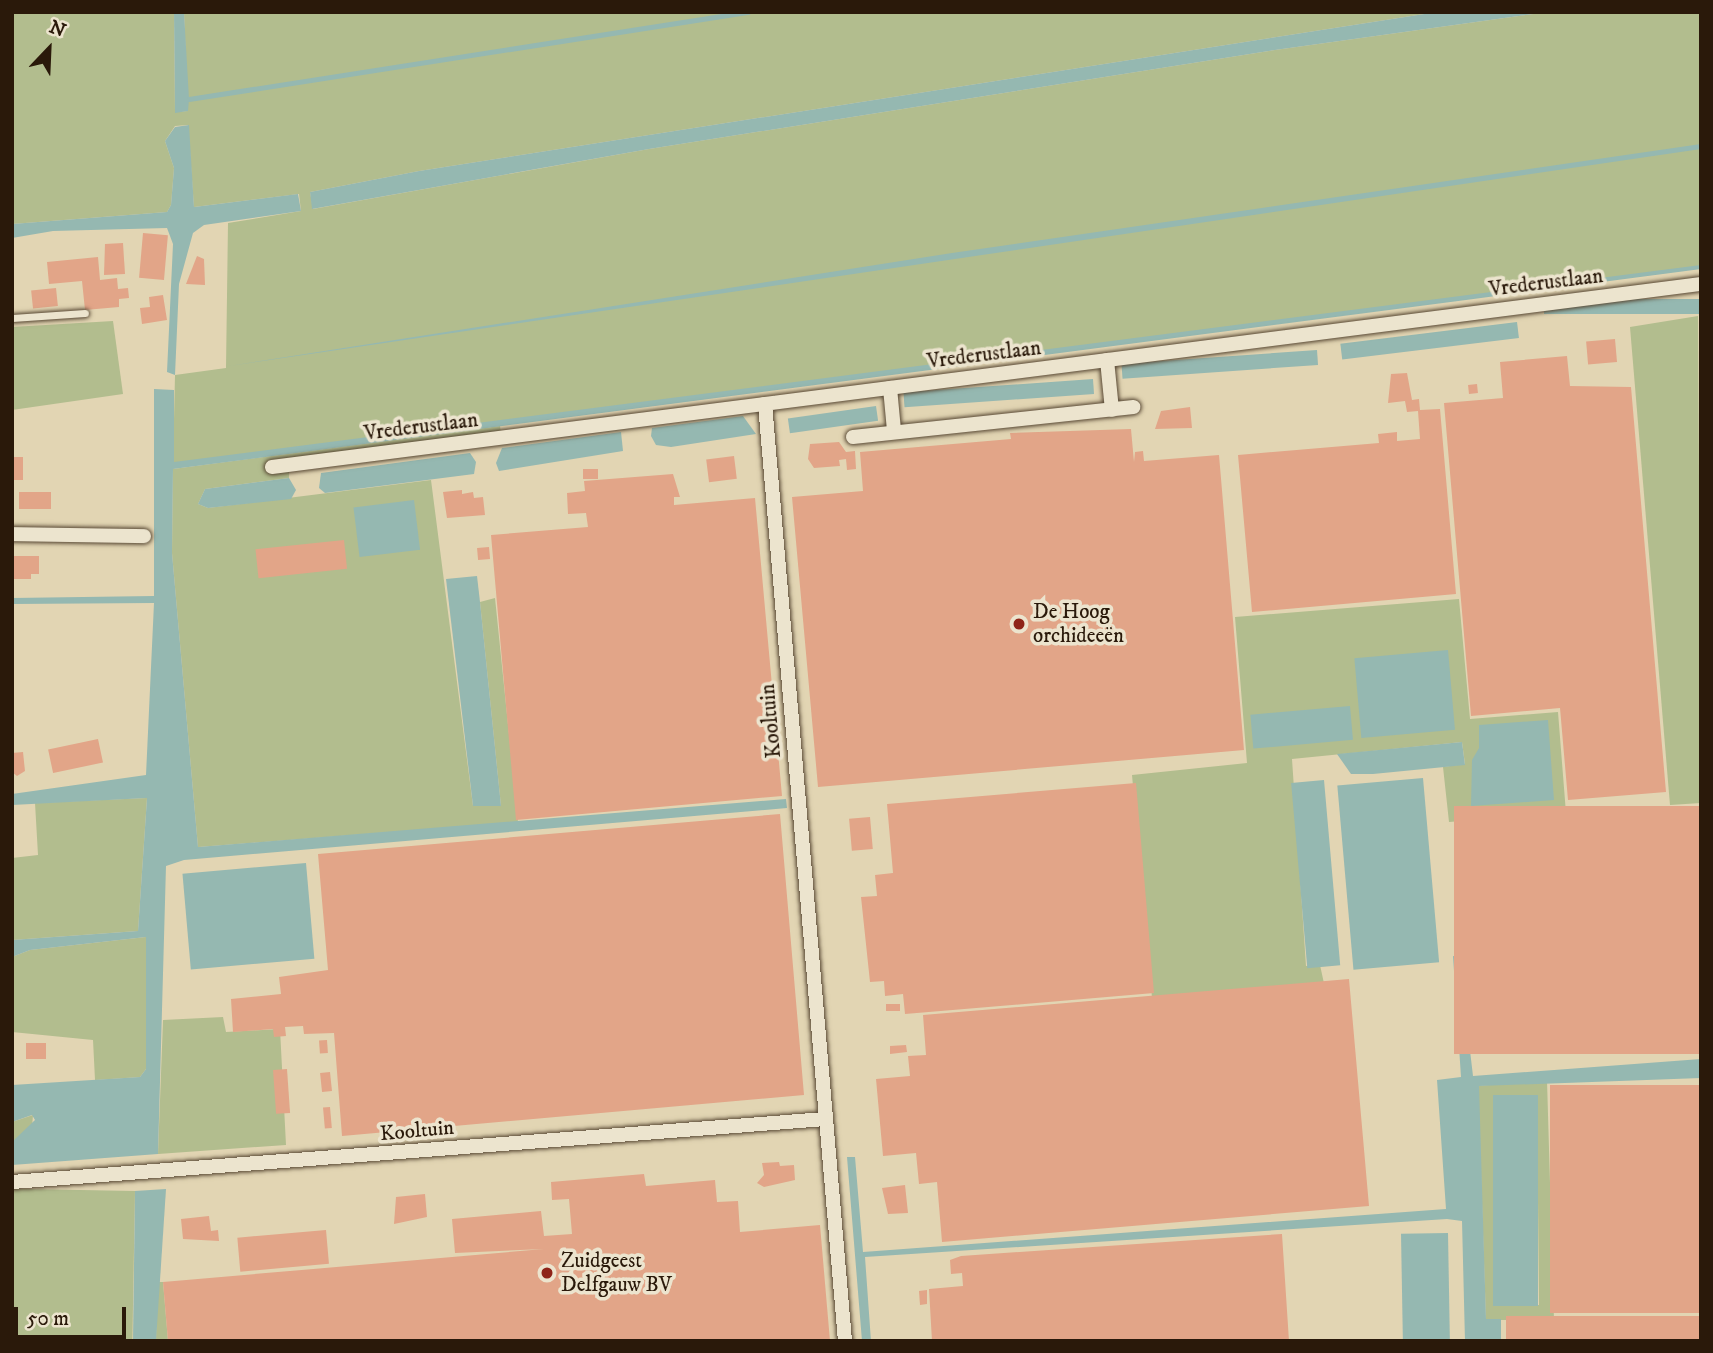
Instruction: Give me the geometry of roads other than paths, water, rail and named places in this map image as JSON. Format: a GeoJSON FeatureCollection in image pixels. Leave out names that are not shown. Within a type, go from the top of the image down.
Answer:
{"type":"FeatureCollection","features":[{"type":"Feature","properties":{"kind":"street","name":"Vrederustlaan"},"geometry":{"type":"LineString","coordinates":[[272,467],[1701,284]]}},
{"type":"Feature","properties":{"kind":"street"},"geometry":{"type":"LineString","coordinates":[[1107,360],[1112,410]]}},
{"type":"Feature","properties":{"kind":"street"},"geometry":{"type":"LineString","coordinates":[[890,388],[894,430]]}},
{"type":"Feature","properties":{"kind":"street","name":"Kooltuin"},"geometry":{"type":"LineString","coordinates":[[765,404],[845,1341]]}},
{"type":"Feature","properties":{"kind":"street"},"geometry":{"type":"LineString","coordinates":[[853,437],[894,430],[1133,407]]}},
{"type":"Feature","properties":{"kind":"street"},"geometry":{"type":"LineString","coordinates":[[12,534],[144,536]]}},
{"type":"Feature","properties":{"kind":"street","name":"Kooltuin"},"geometry":{"type":"LineString","coordinates":[[12,1182],[826,1119]]}},
{"type":"Feature","properties":{"kind":"lane"},"geometry":{"type":"LineString","coordinates":[[12,318],[85,313]]}},
{"type":"Feature","properties":{"kind":"water"},"geometry":{"type":"Polygon","coordinates":[[[174,12],[184,12],[189,99],[188,111],[175,113],[174,12]]]}},
{"type":"Feature","properties":{"kind":"water"},"geometry":{"type":"Polygon","coordinates":[[[1437,12],[1548,12],[1275,50],[649,149],[312,209],[310,192],[419,171],[1437,12]]]}},
{"type":"Feature","properties":{"kind":"water"},"geometry":{"type":"Polygon","coordinates":[[[189,125],[194,207],[298,194],[301,211],[204,225],[193,233],[179,284],[175,375],[167,372],[173,244],[167,228],[53,231],[12,238],[12,224],[167,212],[171,205],[174,168],[165,141],[175,127],[189,125]]]}},
{"type":"Feature","properties":{"kind":"water"},"geometry":{"type":"Polygon","coordinates":[[[1701,144],[1701,149],[229,366],[952,253],[1701,144]]]}},
{"type":"Feature","properties":{"kind":"water"},"geometry":{"type":"Polygon","coordinates":[[[1701,265],[1701,269],[173,469],[172,553],[198,847],[786,799],[787,808],[184,860],[166,866],[158,1154],[12,1165],[12,1142],[35,1120],[32,1115],[12,1122],[12,1085],[140,1077],[146,1069],[146,937],[30,950],[12,957],[12,940],[138,931],[147,798],[12,805],[12,794],[146,775],[154,603],[12,604],[12,598],[154,596],[154,389],[174,390],[174,462],[1701,265]]]}},
{"type":"Feature","properties":{"kind":"water"},"geometry":{"type":"Polygon","coordinates":[[[1544,299],[1701,299],[1701,314],[1544,314],[1544,299]]]}},
{"type":"Feature","properties":{"kind":"water"},"geometry":{"type":"Polygon","coordinates":[[[1517,322],[1519,338],[1342,360],[1340,344],[1517,322]]]}},
{"type":"Feature","properties":{"kind":"water"},"geometry":{"type":"Polygon","coordinates":[[[1317,350],[1318,365],[1123,379],[1121,364],[1317,350]]]}},
{"type":"Feature","properties":{"kind":"water"},"geometry":{"type":"Polygon","coordinates":[[[1093,379],[1094,394],[905,407],[903,392],[1093,379]]]}},
{"type":"Feature","properties":{"kind":"water"},"geometry":{"type":"Polygon","coordinates":[[[876,406],[878,421],[790,433],[788,418],[876,406]]]}},
{"type":"Feature","properties":{"kind":"water"},"geometry":{"type":"Polygon","coordinates":[[[743,416],[756,434],[671,447],[656,445],[651,436],[652,428],[743,416]]]}},
{"type":"Feature","properties":{"kind":"water"},"geometry":{"type":"Polygon","coordinates":[[[621,432],[623,451],[499,471],[496,463],[502,448],[621,432]]]}},
{"type":"Feature","properties":{"kind":"water"},"geometry":{"type":"Polygon","coordinates":[[[470,453],[476,462],[474,474],[325,493],[319,488],[321,473],[470,453]]]}},
{"type":"Feature","properties":{"kind":"water"},"geometry":{"type":"Polygon","coordinates":[[[289,478],[296,490],[291,499],[208,508],[198,504],[205,489],[289,478]]]}},
{"type":"Feature","properties":{"kind":"water"},"geometry":{"type":"Polygon","coordinates":[[[414,500],[420,550],[360,557],[353,507],[414,500]]]}},
{"type":"Feature","properties":{"kind":"water"},"geometry":{"type":"Polygon","coordinates":[[[477,576],[501,806],[473,806],[446,579],[477,576]]]}},
{"type":"Feature","properties":{"kind":"water"},"geometry":{"type":"Polygon","coordinates":[[[1448,650],[1455,730],[1361,738],[1354,658],[1448,650]]]}},
{"type":"Feature","properties":{"kind":"water"},"geometry":{"type":"Polygon","coordinates":[[[1350,706],[1353,740],[1253,749],[1250,715],[1350,706]]]}},
{"type":"Feature","properties":{"kind":"water"},"geometry":{"type":"Polygon","coordinates":[[[1548,720],[1554,800],[1471,806],[1472,760],[1479,748],[1479,725],[1548,720]]]}},
{"type":"Feature","properties":{"kind":"water"},"geometry":{"type":"Polygon","coordinates":[[[1462,742],[1465,765],[1373,774],[1351,774],[1337,754],[1462,742]]]}},
{"type":"Feature","properties":{"kind":"water"},"geometry":{"type":"Polygon","coordinates":[[[1423,778],[1439,962],[1353,970],[1337,785],[1423,778]]]}},
{"type":"Feature","properties":{"kind":"water"},"geometry":{"type":"Polygon","coordinates":[[[1324,780],[1340,965],[1307,968],[1291,783],[1324,780]]]}},
{"type":"Feature","properties":{"kind":"water"},"geometry":{"type":"Polygon","coordinates":[[[306,863],[314,959],[191,969],[182,874],[306,863]]]}},
{"type":"Feature","properties":{"kind":"water"},"geometry":{"type":"Polygon","coordinates":[[[1453,956],[1459,957],[1473,1076],[1701,1059],[1701,1078],[1479,1086],[1486,1319],[1501,1319],[1501,1341],[1465,1341],[1462,1221],[1447,1219],[865,1257],[871,1341],[862,1341],[847,1157],[855,1157],[863,1252],[1446,1209],[1437,1080],[1461,1077],[1453,956]]]}},
{"type":"Feature","properties":{"kind":"water"},"geometry":{"type":"Polygon","coordinates":[[[1493,1095],[1538,1095],[1538,1306],[1493,1306],[1493,1095]]]}},
{"type":"Feature","properties":{"kind":"water"},"geometry":{"type":"Polygon","coordinates":[[[166,1189],[156,1341],[133,1341],[135,1191],[166,1189]]]}},
{"type":"Feature","properties":{"kind":"water"},"geometry":{"type":"Polygon","coordinates":[[[1448,1233],[1450,1341],[1403,1341],[1401,1234],[1448,1233]]]}},
{"type":"Feature","properties":{"kind":"waterway"},"geometry":{"type":"LineString","coordinates":[[189,99],[748,12]]}},
{"type":"Feature","properties":{"kind":"place","name":"De Hoog orchideeën"},"geometry":{"type":"Point","coordinates":[1019,624]}},
{"type":"Feature","properties":{"kind":"place","name":"Zuidgeest Delfgauw BV"},"geometry":{"type":"Point","coordinates":[547,1273]}}]}
